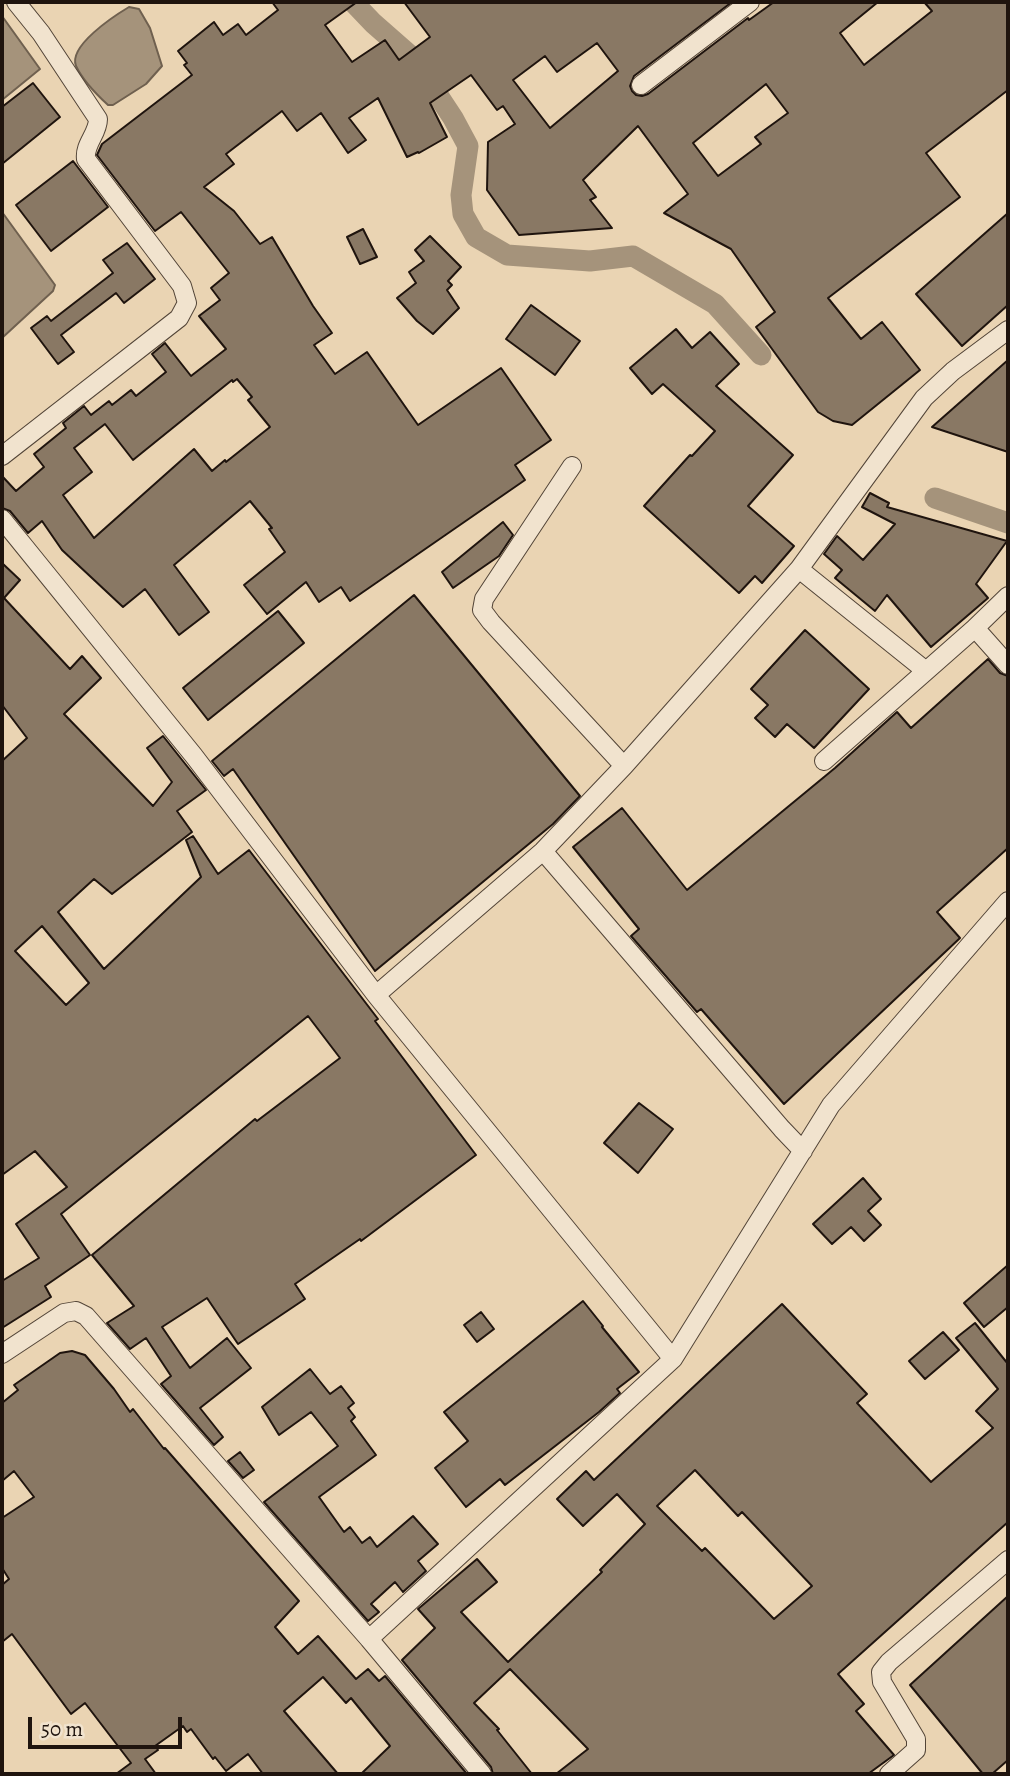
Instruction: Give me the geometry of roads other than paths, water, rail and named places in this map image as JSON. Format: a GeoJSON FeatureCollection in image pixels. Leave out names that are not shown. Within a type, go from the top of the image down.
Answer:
{"type":"FeatureCollection","features":[{"type":"Feature","properties":{"kind":"street"},"geometry":{"type":"LineString","coordinates":[[2,456],[178,318],[187,303],[182,286],[86,159],[85,150],[98,128],[98,119],[41,33],[16,2]]}},
{"type":"Feature","properties":{"kind":"street"},"geometry":{"type":"LineString","coordinates":[[641,85],[750,2]]}},
{"type":"Feature","properties":{"kind":"street"},"geometry":{"type":"LineString","coordinates":[[376,995],[543,851],[624,766],[799,569],[924,398],[953,371],[1008,331]]}},
{"type":"Feature","properties":{"kind":"street"},"geometry":{"type":"LineString","coordinates":[[572,466],[484,599],[482,610],[624,766]]}},
{"type":"Feature","properties":{"kind":"street"},"geometry":{"type":"LineString","coordinates":[[2,519],[194,756],[376,995],[673,1359]]}},
{"type":"Feature","properties":{"kind":"street"},"geometry":{"type":"LineString","coordinates":[[799,569],[926,671]]}},
{"type":"Feature","properties":{"kind":"street"},"geometry":{"type":"LineString","coordinates":[[824,761],[1008,596]]}},
{"type":"Feature","properties":{"kind":"street"},"geometry":{"type":"LineString","coordinates":[[975,628],[1008,665]]}},
{"type":"Feature","properties":{"kind":"street"},"geometry":{"type":"LineString","coordinates":[[543,851],[803,1152]]}},
{"type":"Feature","properties":{"kind":"street"},"geometry":{"type":"LineString","coordinates":[[369,1639],[673,1359],[831,1105],[1008,901]]}},
{"type":"Feature","properties":{"kind":"street"},"geometry":{"type":"LineString","coordinates":[[2,1354],[64,1312],[76,1311],[86,1316],[369,1639],[482,1774]]}},
{"type":"Feature","properties":{"kind":"street"},"geometry":{"type":"LineString","coordinates":[[889,1774],[916,1750],[916,1739],[882,1682],[881,1672],[889,1662],[1008,1560]]}},
{"type":"Feature","properties":{"kind":"waterway"},"geometry":{"type":"LineString","coordinates":[[353,2],[414,59],[468,146],[461,195],[463,214],[476,237],[507,255],[590,261],[633,256],[715,304],[761,355]]}},
{"type":"Feature","properties":{"kind":"waterway"},"geometry":{"type":"LineString","coordinates":[[935,498],[1008,523]]}}]}
